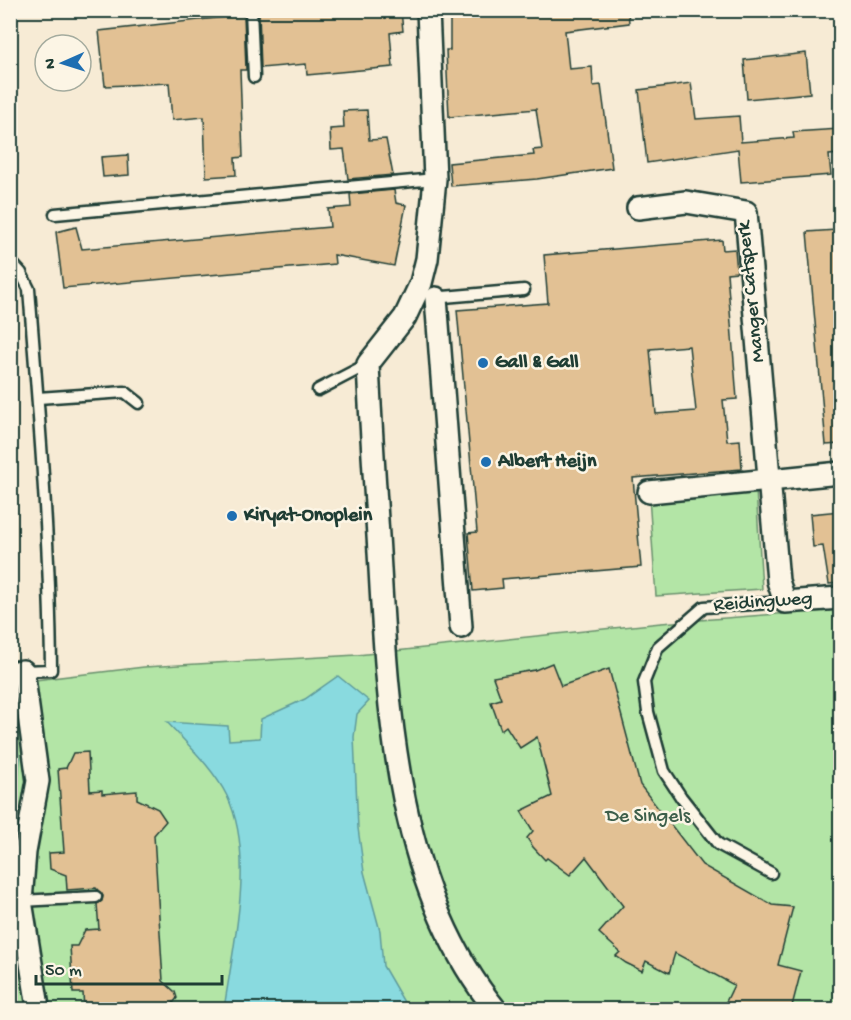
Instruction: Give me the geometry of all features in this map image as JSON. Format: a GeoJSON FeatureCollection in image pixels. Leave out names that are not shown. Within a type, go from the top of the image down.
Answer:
{"type":"FeatureCollection","features":[{"type":"Feature","properties":{"kind":"street"},"geometry":{"type":"LineString","coordinates":[[428,10],[435,178],[427,259],[415,300],[405,318],[368,364],[383,634],[397,760],[411,832],[435,904],[450,936],[496,1010]]}},
{"type":"Feature","properties":{"kind":"street","name":"Manger Catsperk"},"geometry":{"type":"LineString","coordinates":[[639,208],[686,202],[746,212],[778,580],[785,602]]}},
{"type":"Feature","properties":{"kind":"street"},"geometry":{"type":"LineString","coordinates":[[436,298],[461,627]]}},
{"type":"Feature","properties":{"kind":"street"},"geometry":{"type":"LineString","coordinates":[[649,492],[840,473]]}},
{"type":"Feature","properties":{"kind":"street","name":"Reidingweg"},"geometry":{"type":"LineString","coordinates":[[785,602],[840,598]]}},
{"type":"Feature","properties":{"kind":"street"},"geometry":{"type":"LineString","coordinates":[[16,672],[38,781],[25,852],[21,901],[38,1007]]}},
{"type":"Feature","properties":{"kind":"lane"},"geometry":{"type":"LineString","coordinates":[[251,10],[254,77]]}},
{"type":"Feature","properties":{"kind":"lane"},"geometry":{"type":"LineString","coordinates":[[55,214],[435,178]]}},
{"type":"Feature","properties":{"kind":"lane"},"geometry":{"type":"LineString","coordinates":[[10,261],[21,273],[29,289],[45,517],[49,537],[51,670],[16,672]]}},
{"type":"Feature","properties":{"kind":"lane"},"geometry":{"type":"LineString","coordinates":[[415,300],[524,290]]}},
{"type":"Feature","properties":{"kind":"lane"},"geometry":{"type":"LineString","coordinates":[[318,390],[368,364]]}},
{"type":"Feature","properties":{"kind":"lane"},"geometry":{"type":"LineString","coordinates":[[38,398],[125,392],[139,403]]}},
{"type":"Feature","properties":{"kind":"lane","name":"Reidingweg"},"geometry":{"type":"LineString","coordinates":[[771,873],[718,844],[664,771],[648,712],[644,682],[658,647],[704,607],[785,602]]}},
{"type":"Feature","properties":{"kind":"lane"},"geometry":{"type":"LineString","coordinates":[[21,901],[96,897]]}},
{"type":"Feature","properties":{"kind":"green space"},"geometry":{"type":"Polygon","coordinates":[[[756,489],[762,589],[656,596],[649,497],[756,489]]]}},
{"type":"Feature","properties":{"kind":"green space","name":"De Singels"},"geometry":{"type":"Polygon","coordinates":[[[840,609],[840,1009],[11,1009],[10,683],[144,667],[357,655],[661,623],[840,609]]]}},
{"type":"Feature","properties":{"kind":"water"},"geometry":{"type":"Polygon","coordinates":[[[338,676],[369,701],[357,714],[354,737],[358,828],[364,872],[380,931],[383,966],[408,1009],[224,1009],[240,901],[240,846],[236,820],[227,796],[215,776],[167,722],[228,726],[229,740],[260,738],[261,719],[305,699],[338,676]]]}},
{"type":"Feature","properties":{"kind":"water"},"geometry":{"type":"Polygon","coordinates":[[[11,738],[20,758],[15,812],[11,822],[11,738]]]}},
{"type":"Feature","properties":{"kind":"building"},"geometry":{"type":"Polygon","coordinates":[[[283,10],[401,10],[403,31],[390,33],[393,67],[307,75],[306,64],[261,68],[259,13],[283,10]]]}},
{"type":"Feature","properties":{"kind":"building"},"geometry":{"type":"Polygon","coordinates":[[[450,10],[628,10],[629,23],[565,31],[569,69],[592,67],[593,86],[601,85],[612,168],[537,179],[451,186],[449,163],[534,155],[533,150],[542,149],[536,109],[449,117],[446,50],[450,50],[450,10]]]}},
{"type":"Feature","properties":{"kind":"building"},"geometry":{"type":"Polygon","coordinates":[[[244,15],[246,70],[240,70],[243,157],[235,158],[236,175],[206,177],[204,117],[172,120],[169,83],[105,86],[99,31],[244,15]]]}},
{"type":"Feature","properties":{"kind":"building"},"geometry":{"type":"Polygon","coordinates":[[[806,53],[810,93],[747,99],[744,60],[806,53]]]}},
{"type":"Feature","properties":{"kind":"building"},"geometry":{"type":"Polygon","coordinates":[[[691,83],[696,119],[739,116],[741,142],[794,138],[793,132],[840,129],[840,154],[829,155],[831,175],[741,182],[738,149],[647,163],[639,90],[691,83]]]}},
{"type":"Feature","properties":{"kind":"building"},"geometry":{"type":"Polygon","coordinates":[[[367,110],[369,140],[386,139],[393,175],[348,179],[344,149],[331,150],[330,129],[344,128],[343,111],[367,110]]]}},
{"type":"Feature","properties":{"kind":"building"},"geometry":{"type":"Polygon","coordinates":[[[128,155],[129,175],[103,177],[101,157],[128,155]]]}},
{"type":"Feature","properties":{"kind":"building"},"geometry":{"type":"Polygon","coordinates":[[[394,190],[396,203],[406,205],[394,266],[334,255],[335,264],[63,288],[56,232],[76,227],[82,249],[330,227],[328,209],[351,207],[350,194],[394,190]]]}},
{"type":"Feature","properties":{"kind":"building"},"geometry":{"type":"Polygon","coordinates":[[[836,230],[840,286],[840,444],[826,445],[807,232],[836,230]]]}},
{"type":"Feature","properties":{"kind":"building"},"geometry":{"type":"Polygon","coordinates":[[[722,240],[723,250],[735,249],[737,272],[727,273],[737,399],[723,400],[727,441],[740,440],[742,469],[633,478],[641,567],[502,579],[503,588],[473,591],[468,533],[477,532],[457,310],[548,303],[544,255],[722,240]],[[689,346],[650,349],[656,414],[696,411],[689,346]]]}},
{"type":"Feature","properties":{"kind":"building"},"geometry":{"type":"Polygon","coordinates":[[[840,511],[840,583],[829,584],[823,546],[813,547],[810,514],[840,511]]]}},
{"type":"Feature","properties":{"kind":"building"},"geometry":{"type":"Polygon","coordinates":[[[552,663],[561,686],[609,669],[640,785],[702,865],[772,905],[793,907],[778,965],[801,971],[791,1010],[722,1010],[734,985],[675,953],[669,973],[646,961],[642,971],[626,963],[616,956],[620,952],[599,933],[623,906],[586,857],[570,875],[547,858],[545,860],[533,847],[527,838],[533,831],[521,811],[552,796],[537,737],[520,748],[506,726],[501,730],[491,702],[501,699],[493,677],[535,670],[552,663]]]}},
{"type":"Feature","properties":{"kind":"building"},"geometry":{"type":"Polygon","coordinates":[[[88,752],[90,791],[102,790],[102,794],[137,791],[137,799],[158,809],[166,821],[154,835],[163,981],[175,992],[177,998],[168,1010],[84,1010],[83,993],[73,993],[70,946],[77,946],[85,930],[99,929],[97,904],[102,901],[103,896],[96,888],[67,890],[66,875],[50,869],[49,853],[64,852],[58,769],[66,768],[73,753],[88,752]]]}},
{"type":"Feature","properties":{"kind":"place","name":"Gall & Gall"},"geometry":{"type":"Point","coordinates":[483,363]}},
{"type":"Feature","properties":{"kind":"place","name":"Albert Heijn"},"geometry":{"type":"Point","coordinates":[486,462]}},
{"type":"Feature","properties":{"kind":"place","name":"Kiryat-Onoplein"},"geometry":{"type":"Point","coordinates":[232,516]}}]}
